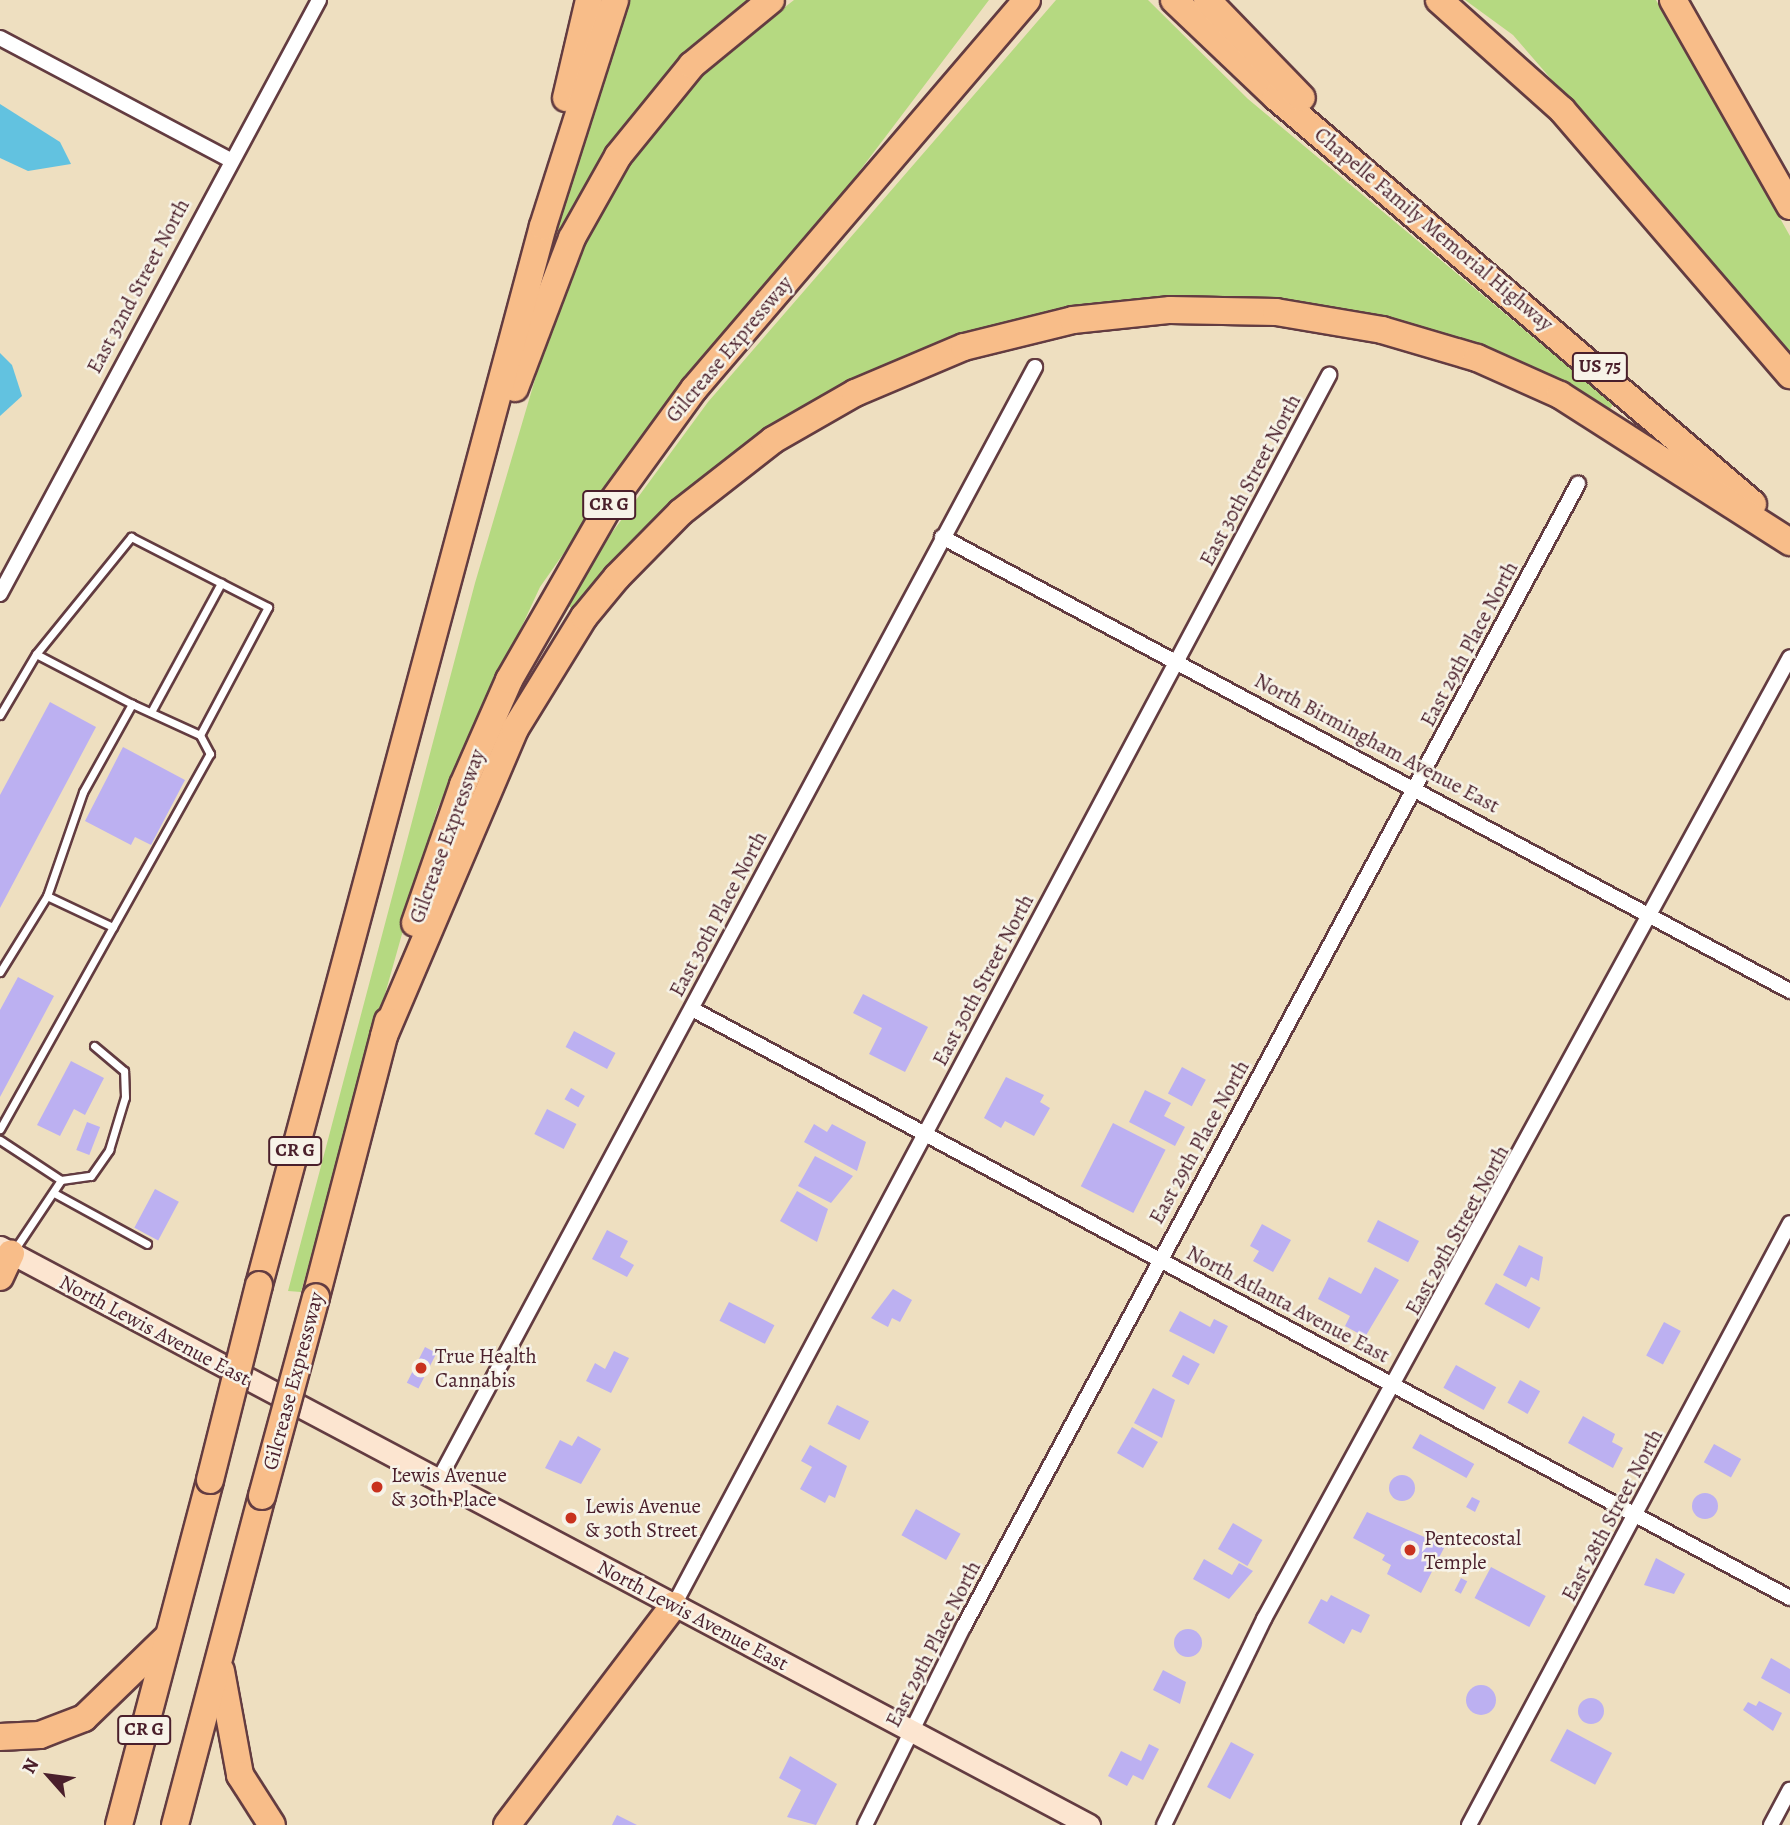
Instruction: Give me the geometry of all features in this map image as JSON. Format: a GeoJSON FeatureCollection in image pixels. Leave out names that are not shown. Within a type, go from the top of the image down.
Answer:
{"type":"FeatureCollection","features":[{"type":"Feature","properties":{"kind":"highway"},"geometry":{"type":"LineString","coordinates":[[489,427],[589,0]]}},
{"type":"Feature","properties":{"kind":"highway","name":"CR G"},"geometry":{"type":"LineString","coordinates":[[119,1825],[259,1285],[459,534],[615,0]]}},
{"type":"Feature","properties":{"kind":"highway"},"geometry":{"type":"LineString","coordinates":[[459,534],[572,239],[600,184],[666,93],[771,0]]}},
{"type":"Feature","properties":{"kind":"highway"},"geometry":{"type":"LineString","coordinates":[[979,60],[1012,0]]}},
{"type":"Feature","properties":{"kind":"highway","name":"Gilcrease Expressway"},"geometry":{"type":"LineString","coordinates":[[174,1825],[384,1036],[463,785],[509,680],[571,565],[694,389],[979,60],[1027,0]]}},
{"type":"Feature","properties":{"kind":"highway","name":"Chapelle Family Memorial Highway"},"geometry":{"type":"LineString","coordinates":[[1174,0],[1403,203],[1676,432],[1790,541]]}},
{"type":"Feature","properties":{"kind":"highway"},"geometry":{"type":"LineString","coordinates":[[1207,0],[1403,203]]}},
{"type":"Feature","properties":{"kind":"highway"},"geometry":{"type":"LineString","coordinates":[[1439,0],[1562,110],[1790,375]]}},
{"type":"Feature","properties":{"kind":"highway"},"geometry":{"type":"LineString","coordinates":[[1673,0],[1786,198]]}},
{"type":"Feature","properties":{"kind":"highway"},"geometry":{"type":"LineString","coordinates":[[1686,0],[1786,198]]}},
{"type":"Feature","properties":{"kind":"highway"},"geometry":{"type":"LineString","coordinates":[[384,1036],[515,729],[584,617],[617,577],[681,512],[773,440],[855,393],[964,347],[1073,320],[1170,310],[1276,312],[1369,327],[1478,358],[1560,395],[1790,541]]}},
{"type":"Feature","properties":{"kind":"highway"},"geometry":{"type":"LineString","coordinates":[[507,1825],[674,1605]]}},
{"type":"Feature","properties":{"kind":"highway"},"geometry":{"type":"LineString","coordinates":[[532,1825],[663,1635],[674,1605]]}},
{"type":"Feature","properties":{"kind":"highway"},"geometry":{"type":"LineString","coordinates":[[0,1737],[40,1735],[83,1718],[170,1636]]}},
{"type":"Feature","properties":{"kind":"highway"},"geometry":{"type":"LineString","coordinates":[[219,1655],[240,1775],[272,1825]]}},
{"type":"Feature","properties":{"kind":"main road","name":"North Lewis Avenue East"},"geometry":{"type":"LineString","coordinates":[[3,1261],[438,1481],[1089,1825]]}},
{"type":"Feature","properties":{"kind":"street","name":"East 32nd Street North"},"geometry":{"type":"LineString","coordinates":[[0,594],[229,159],[319,0]]}},
{"type":"Feature","properties":{"kind":"street"},"geometry":{"type":"LineString","coordinates":[[0,38],[229,159]]}},
{"type":"Feature","properties":{"kind":"street","name":"East 30th Place North"},"geometry":{"type":"LineString","coordinates":[[438,1481],[1035,367]]}},
{"type":"Feature","properties":{"kind":"street","name":"East 30th Street North"},"geometry":{"type":"LineString","coordinates":[[674,1605],[1178,663],[1328,375]]}},
{"type":"Feature","properties":{"kind":"street","name":"East 29th Place North"},"geometry":{"type":"LineString","coordinates":[[865,1825],[1160,1259],[1578,484]]}},
{"type":"Feature","properties":{"kind":"street","name":"North Birmingham Avenue East"},"geometry":{"type":"LineString","coordinates":[[942,537],[1417,786],[1790,991]]}},
{"type":"Feature","properties":{"kind":"street","name":"East 29th Street North"},"geometry":{"type":"LineString","coordinates":[[1164,1825],[1264,1619],[1396,1384],[1790,657]]}},
{"type":"Feature","properties":{"kind":"street","name":"North Atlanta Avenue East"},"geometry":{"type":"LineString","coordinates":[[692,1009],[1396,1384],[1790,1598]]}},
{"type":"Feature","properties":{"kind":"street","name":"East 28th Street North"},"geometry":{"type":"LineString","coordinates":[[1469,1825],[1790,1223]]}},
{"type":"Feature","properties":{"kind":"street"},"geometry":{"type":"LineString","coordinates":[[1771,1825],[1790,1790]]}},
{"type":"Feature","properties":{"kind":"lane"},"geometry":{"type":"LineString","coordinates":[[0,715],[36,654],[131,537],[268,607],[200,735]]}},
{"type":"Feature","properties":{"kind":"lane"},"geometry":{"type":"LineString","coordinates":[[151,712],[220,583]]}},
{"type":"Feature","properties":{"kind":"lane"},"geometry":{"type":"LineString","coordinates":[[0,1129],[210,754],[200,735],[132,704],[36,654]]}},
{"type":"Feature","properties":{"kind":"lane"},"geometry":{"type":"LineString","coordinates":[[0,972],[47,896],[83,792],[132,704]]}},
{"type":"Feature","properties":{"kind":"lane"},"geometry":{"type":"LineString","coordinates":[[47,896],[113,927]]}},
{"type":"Feature","properties":{"kind":"lane"},"geometry":{"type":"LineString","coordinates":[[0,1140],[61,1180],[91,1176],[120,1120],[124,1071],[94,1046]]}},
{"type":"Feature","properties":{"kind":"lane"},"geometry":{"type":"LineString","coordinates":[[3,1261],[61,1180]]}},
{"type":"Feature","properties":{"kind":"lane"},"geometry":{"type":"LineString","coordinates":[[54,1193],[147,1244]]}},
{"type":"Feature","properties":{"kind":"green space"},"geometry":{"type":"Polygon","coordinates":[[[626,0],[749,0],[666,74],[603,155],[563,232],[555,229],[626,0]]]}},
{"type":"Feature","properties":{"kind":"green space"},"geometry":{"type":"Polygon","coordinates":[[[794,0],[989,0],[827,214],[679,389],[540,587],[437,810],[301,1292],[288,1291],[475,583],[564,281],[602,201],[650,127],[703,71],[794,0]]]}},
{"type":"Feature","properties":{"kind":"green space"},"geometry":{"type":"Polygon","coordinates":[[[1056,0],[1148,0],[1248,99],[1613,404],[1609,411],[1529,368],[1202,298],[854,382],[577,611],[568,606],[611,534],[708,402],[1056,0]]]}},
{"type":"Feature","properties":{"kind":"green space"},"geometry":{"type":"Polygon","coordinates":[[[1465,0],[1656,0],[1790,236],[1790,354],[1513,35],[1465,0]]]}},
{"type":"Feature","properties":{"kind":"water"},"geometry":{"type":"Polygon","coordinates":[[[0,104],[60,142],[71,164],[28,171],[0,158],[0,104]]]}},
{"type":"Feature","properties":{"kind":"water"},"geometry":{"type":"Polygon","coordinates":[[[0,353],[12,365],[22,396],[0,416],[0,353]]]}},
{"type":"Feature","properties":{"kind":"building"},"geometry":{"type":"Polygon","coordinates":[[[50,702],[96,727],[0,908],[0,795],[50,702]]]}},
{"type":"Feature","properties":{"kind":"building"},"geometry":{"type":"Polygon","coordinates":[[[123,747],[185,780],[151,845],[135,837],[131,845],[85,821],[123,747]]]}},
{"type":"Feature","properties":{"kind":"building"},"geometry":{"type":"Polygon","coordinates":[[[18,977],[54,996],[0,1097],[0,1010],[18,977]]]}},
{"type":"Feature","properties":{"kind":"building"},"geometry":{"type":"Polygon","coordinates":[[[863,994],[928,1027],[905,1072],[869,1054],[882,1028],[853,1013],[863,994]]]}},
{"type":"Feature","properties":{"kind":"building"},"geometry":{"type":"Polygon","coordinates":[[[574,1031],[615,1053],[607,1069],[566,1047],[574,1031]]]}},
{"type":"Feature","properties":{"kind":"building"},"geometry":{"type":"Polygon","coordinates":[[[71,1061],[104,1078],[85,1115],[74,1109],[60,1136],[37,1125],[71,1061]]]}},
{"type":"Feature","properties":{"kind":"building"},"geometry":{"type":"Polygon","coordinates":[[[1182,1067],[1206,1080],[1192,1106],[1168,1093],[1182,1067]]]}},
{"type":"Feature","properties":{"kind":"building"},"geometry":{"type":"Polygon","coordinates":[[[1006,1077],[1044,1095],[1040,1102],[1050,1108],[1034,1136],[1005,1121],[1001,1128],[984,1118],[1006,1077]]]}},
{"type":"Feature","properties":{"kind":"building"},"geometry":{"type":"Polygon","coordinates":[[[571,1088],[585,1096],[578,1107],[564,1099],[571,1088]]]}},
{"type":"Feature","properties":{"kind":"building"},"geometry":{"type":"Polygon","coordinates":[[[1145,1090],[1171,1103],[1164,1116],[1185,1127],[1175,1146],[1129,1122],[1145,1090]]]}},
{"type":"Feature","properties":{"kind":"building"},"geometry":{"type":"Polygon","coordinates":[[[547,1109],[576,1124],[564,1149],[534,1134],[547,1109]]]}},
{"type":"Feature","properties":{"kind":"building"},"geometry":{"type":"Polygon","coordinates":[[[87,1122],[100,1127],[89,1155],[76,1150],[87,1122]]]}},
{"type":"Feature","properties":{"kind":"building"},"geometry":{"type":"Polygon","coordinates":[[[1113,1123],[1166,1150],[1133,1213],[1081,1186],[1113,1123]]]}},
{"type":"Feature","properties":{"kind":"building"},"geometry":{"type":"Polygon","coordinates":[[[814,1124],[827,1132],[832,1124],[866,1142],[857,1171],[804,1142],[814,1124]]]}},
{"type":"Feature","properties":{"kind":"building"},"geometry":{"type":"Polygon","coordinates":[[[815,1156],[853,1176],[831,1203],[798,1186],[815,1156]]]}},
{"type":"Feature","properties":{"kind":"building"},"geometry":{"type":"Polygon","coordinates":[[[155,1189],[179,1202],[158,1241],[134,1228],[155,1189]]]}},
{"type":"Feature","properties":{"kind":"building"},"geometry":{"type":"Polygon","coordinates":[[[797,1191],[828,1209],[817,1242],[780,1221],[797,1191]]]}},
{"type":"Feature","properties":{"kind":"building"},"geometry":{"type":"Polygon","coordinates":[[[1378,1220],[1419,1241],[1408,1262],[1367,1241],[1378,1220]]]}},
{"type":"Feature","properties":{"kind":"building"},"geometry":{"type":"Polygon","coordinates":[[[1262,1224],[1291,1240],[1273,1272],[1253,1261],[1259,1251],[1250,1246],[1262,1224]]]}},
{"type":"Feature","properties":{"kind":"building"},"geometry":{"type":"Polygon","coordinates":[[[607,1230],[628,1241],[620,1257],[634,1265],[627,1277],[592,1259],[607,1230]]]}},
{"type":"Feature","properties":{"kind":"building"},"geometry":{"type":"Polygon","coordinates":[[[1519,1245],[1543,1257],[1539,1281],[1531,1277],[1526,1287],[1503,1275],[1519,1245]]]}},
{"type":"Feature","properties":{"kind":"building"},"geometry":{"type":"Polygon","coordinates":[[[1375,1267],[1399,1280],[1365,1337],[1345,1326],[1350,1316],[1318,1299],[1329,1277],[1361,1294],[1375,1267]]]}},
{"type":"Feature","properties":{"kind":"building"},"geometry":{"type":"Polygon","coordinates":[[[1496,1283],[1541,1308],[1529,1329],[1484,1304],[1496,1283]]]}},
{"type":"Feature","properties":{"kind":"building"},"geometry":{"type":"Polygon","coordinates":[[[893,1289],[912,1300],[900,1322],[892,1318],[888,1327],[871,1318],[893,1289]]]}},
{"type":"Feature","properties":{"kind":"building"},"geometry":{"type":"Polygon","coordinates":[[[729,1302],[774,1325],[765,1344],[719,1321],[729,1302]]]}},
{"type":"Feature","properties":{"kind":"building"},"geometry":{"type":"Polygon","coordinates":[[[1180,1311],[1210,1327],[1214,1319],[1228,1326],[1214,1354],[1169,1331],[1180,1311]]]}},
{"type":"Feature","properties":{"kind":"building"},"geometry":{"type":"Polygon","coordinates":[[[1664,1322],[1681,1331],[1663,1364],[1646,1356],[1664,1322]]]}},
{"type":"Feature","properties":{"kind":"building","name":"True Health Cannabis"},"geometry":{"type":"Polygon","coordinates":[[[425,1347],[437,1353],[418,1389],[407,1383],[425,1347]]]}},
{"type":"Feature","properties":{"kind":"building"},"geometry":{"type":"Polygon","coordinates":[[[614,1351],[629,1358],[611,1393],[586,1381],[595,1363],[605,1369],[614,1351]]]}},
{"type":"Feature","properties":{"kind":"building"},"geometry":{"type":"Polygon","coordinates":[[[1183,1355],[1200,1364],[1189,1385],[1172,1376],[1183,1355]]]}},
{"type":"Feature","properties":{"kind":"building"},"geometry":{"type":"Polygon","coordinates":[[[1456,1365],[1496,1387],[1484,1410],[1443,1388],[1456,1365]]]}},
{"type":"Feature","properties":{"kind":"building"},"geometry":{"type":"Polygon","coordinates":[[[1520,1380],[1540,1391],[1528,1414],[1507,1403],[1520,1380]]]}},
{"type":"Feature","properties":{"kind":"building"},"geometry":{"type":"Polygon","coordinates":[[[1153,1388],[1175,1400],[1162,1438],[1134,1423],[1153,1388]]]}},
{"type":"Feature","properties":{"kind":"building"},"geometry":{"type":"Polygon","coordinates":[[[837,1405],[869,1421],[860,1440],[827,1424],[837,1405]]]}},
{"type":"Feature","properties":{"kind":"building"},"geometry":{"type":"Polygon","coordinates":[[[1583,1416],[1615,1434],[1612,1442],[1623,1448],[1613,1468],[1568,1443],[1583,1416]]]}},
{"type":"Feature","properties":{"kind":"building"},"geometry":{"type":"Polygon","coordinates":[[[1132,1427],[1158,1442],[1143,1468],[1117,1453],[1132,1427]]]}},
{"type":"Feature","properties":{"kind":"building"},"geometry":{"type":"Polygon","coordinates":[[[1420,1434],[1474,1464],[1466,1478],[1412,1448],[1420,1434]]]}},
{"type":"Feature","properties":{"kind":"building"},"geometry":{"type":"Polygon","coordinates":[[[578,1436],[601,1449],[581,1484],[545,1468],[560,1440],[572,1446],[578,1436]]]}},
{"type":"Feature","properties":{"kind":"building"},"geometry":{"type":"Polygon","coordinates":[[[1714,1444],[1741,1459],[1731,1477],[1704,1462],[1714,1444]]]}},
{"type":"Feature","properties":{"kind":"building"},"geometry":{"type":"Polygon","coordinates":[[[810,1445],[847,1466],[835,1498],[829,1495],[825,1503],[800,1489],[812,1467],[801,1461],[810,1445]]]}},
{"type":"Feature","properties":{"kind":"building"},"geometry":{"type":"Polygon","coordinates":[[[1402,1475],[1411,1479],[1415,1488],[1411,1497],[1402,1501],[1393,1497],[1389,1488],[1393,1479],[1402,1475]]]}},
{"type":"Feature","properties":{"kind":"building"},"geometry":{"type":"Polygon","coordinates":[[[1705,1493],[1714,1497],[1718,1506],[1714,1515],[1705,1519],[1696,1515],[1692,1506],[1696,1497],[1705,1493]]]}},
{"type":"Feature","properties":{"kind":"building"},"geometry":{"type":"Polygon","coordinates":[[[1472,1497],[1480,1501],[1475,1512],[1466,1507],[1472,1497]]]}},
{"type":"Feature","properties":{"kind":"building"},"geometry":{"type":"Polygon","coordinates":[[[916,1509],[961,1534],[946,1560],[901,1535],[916,1509]]]}},
{"type":"Feature","properties":{"kind":"building","name":"Pentecostal Temple"},"geometry":{"type":"Polygon","coordinates":[[[1367,1512],[1445,1546],[1421,1593],[1387,1574],[1391,1565],[1382,1560],[1385,1555],[1353,1538],[1367,1512]]]}},
{"type":"Feature","properties":{"kind":"building"},"geometry":{"type":"Polygon","coordinates":[[[1233,1523],[1262,1540],[1247,1566],[1218,1549],[1233,1523]]]}},
{"type":"Feature","properties":{"kind":"building"},"geometry":{"type":"Polygon","coordinates":[[[1656,1558],[1685,1574],[1674,1594],[1644,1585],[1656,1558]]]}},
{"type":"Feature","properties":{"kind":"building"},"geometry":{"type":"Polygon","coordinates":[[[1204,1559],[1232,1575],[1239,1563],[1253,1571],[1229,1599],[1193,1579],[1204,1559]]]}},
{"type":"Feature","properties":{"kind":"building"},"geometry":{"type":"Polygon","coordinates":[[[1491,1567],[1546,1596],[1529,1627],[1475,1598],[1491,1567]]]}},
{"type":"Feature","properties":{"kind":"building"},"geometry":{"type":"Polygon","coordinates":[[[1461,1578],[1467,1581],[1461,1594],[1455,1590],[1461,1578]]]}},
{"type":"Feature","properties":{"kind":"building"},"geometry":{"type":"Polygon","coordinates":[[[1331,1595],[1370,1615],[1361,1633],[1352,1629],[1344,1644],[1308,1623],[1321,1599],[1327,1602],[1331,1595]]]}},
{"type":"Feature","properties":{"kind":"building"},"geometry":{"type":"Polygon","coordinates":[[[1188,1629],[1198,1633],[1202,1643],[1198,1653],[1188,1657],[1178,1653],[1174,1643],[1178,1633],[1188,1629]]]}},
{"type":"Feature","properties":{"kind":"building"},"geometry":{"type":"Polygon","coordinates":[[[1771,1658],[1790,1669],[1790,1694],[1761,1678],[1771,1658]]]}},
{"type":"Feature","properties":{"kind":"building"},"geometry":{"type":"Polygon","coordinates":[[[1163,1670],[1186,1682],[1180,1704],[1153,1690],[1163,1670]]]}},
{"type":"Feature","properties":{"kind":"building"},"geometry":{"type":"Polygon","coordinates":[[[1481,1685],[1491,1690],[1496,1700],[1491,1710],[1481,1715],[1471,1710],[1466,1700],[1471,1690],[1481,1685]]]}},
{"type":"Feature","properties":{"kind":"building"},"geometry":{"type":"Polygon","coordinates":[[[1591,1698],[1600,1702],[1604,1711],[1600,1720],[1591,1724],[1582,1720],[1578,1711],[1582,1702],[1591,1698]]]}},
{"type":"Feature","properties":{"kind":"building"},"geometry":{"type":"Polygon","coordinates":[[[1759,1701],[1782,1713],[1773,1731],[1743,1710],[1748,1702],[1756,1706],[1759,1701]]]}},
{"type":"Feature","properties":{"kind":"building"},"geometry":{"type":"Polygon","coordinates":[[[1567,1729],[1612,1753],[1595,1785],[1550,1761],[1567,1729]]]}},
{"type":"Feature","properties":{"kind":"building"},"geometry":{"type":"Polygon","coordinates":[[[1231,1742],[1254,1754],[1230,1799],[1207,1787],[1231,1742]]]}},
{"type":"Feature","properties":{"kind":"building"},"geometry":{"type":"Polygon","coordinates":[[[1149,1744],[1159,1749],[1143,1780],[1133,1775],[1127,1786],[1108,1776],[1121,1751],[1141,1761],[1149,1744]]]}},
{"type":"Feature","properties":{"kind":"building"},"geometry":{"type":"Polygon","coordinates":[[[790,1756],[837,1784],[816,1825],[787,1817],[801,1790],[779,1778],[790,1756]]]}},
{"type":"Feature","properties":{"kind":"building"},"geometry":{"type":"Polygon","coordinates":[[[617,1815],[637,1825],[612,1825],[617,1815]]]}},
{"type":"Feature","properties":{"kind":"place","name":"True Health Cannabis"},"geometry":{"type":"Point","coordinates":[421,1368]}},
{"type":"Feature","properties":{"kind":"place","name":"Lewis Avenue & 30th Place"},"geometry":{"type":"Point","coordinates":[377,1487]}},
{"type":"Feature","properties":{"kind":"place","name":"Lewis Avenue & 30th Street"},"geometry":{"type":"Point","coordinates":[571,1518]}},
{"type":"Feature","properties":{"kind":"place","name":"Pentecostal Temple"},"geometry":{"type":"Point","coordinates":[1410,1550]}}]}
